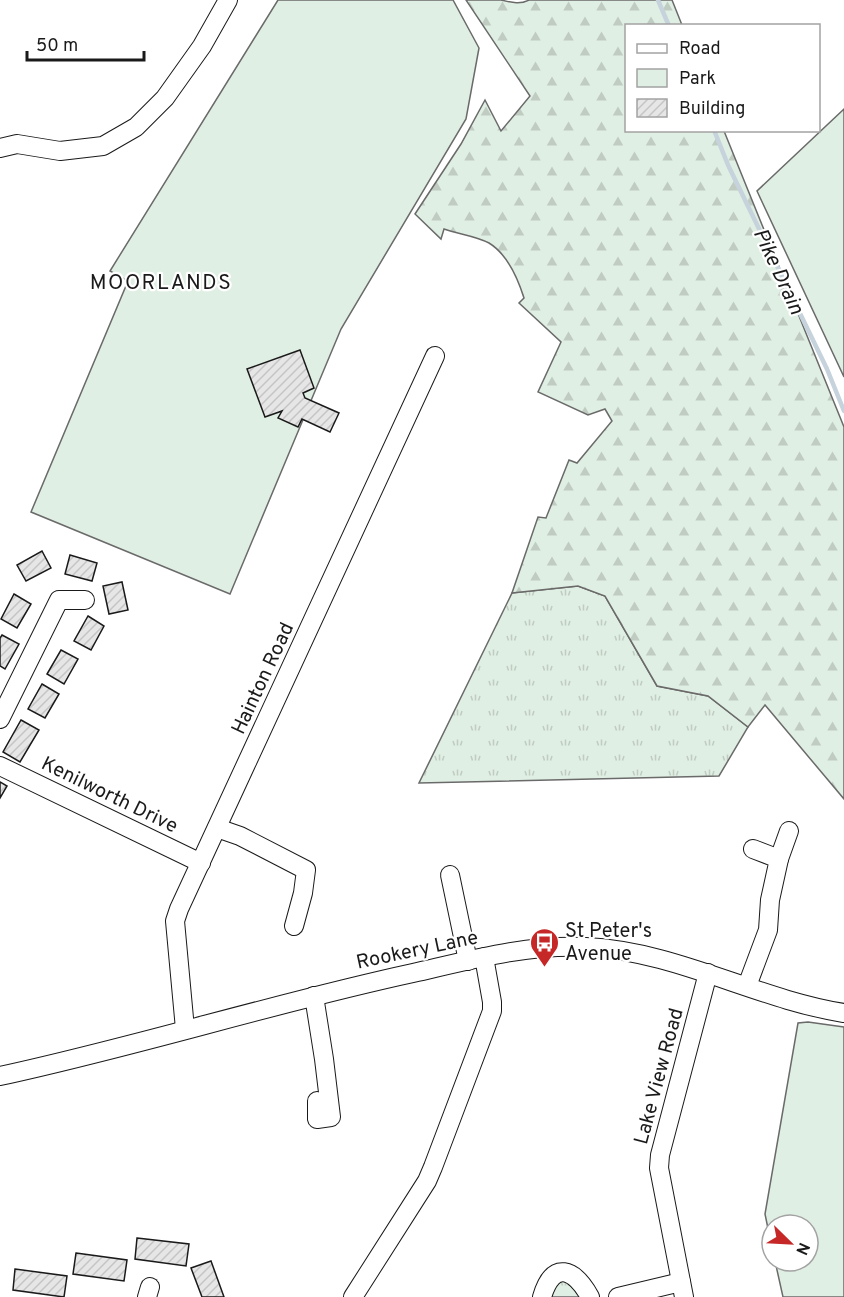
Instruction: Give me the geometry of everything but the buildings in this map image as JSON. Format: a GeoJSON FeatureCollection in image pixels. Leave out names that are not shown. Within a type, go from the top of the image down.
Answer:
{"type":"FeatureCollection","features":[{"type":"Feature","properties":{"kind":"street"},"geometry":{"type":"LineString","coordinates":[[0,148],[17,144],[60,151],[103,146],[136,127],[165,98],[202,46],[228,0]]}},
{"type":"Feature","properties":{"kind":"street","name":"Hainton Road"},"geometry":{"type":"LineString","coordinates":[[185,1029],[175,921],[435,356]]}},
{"type":"Feature","properties":{"kind":"street"},"geometry":{"type":"LineString","coordinates":[[0,719],[59,600],[85,600]]}},
{"type":"Feature","properties":{"kind":"street","name":"Kenilworth Drive"},"geometry":{"type":"LineString","coordinates":[[0,766],[201,863]]}},
{"type":"Feature","properties":{"kind":"street"},"geometry":{"type":"LineString","coordinates":[[218,828],[240,836],[306,870],[303,893],[294,926]]}},
{"type":"Feature","properties":{"kind":"street"},"geometry":{"type":"LineString","coordinates":[[747,986],[768,930],[770,900],[779,858],[789,831]]}},
{"type":"Feature","properties":{"kind":"street"},"geometry":{"type":"LineString","coordinates":[[753,849],[779,858]]}},
{"type":"Feature","properties":{"kind":"street"},"geometry":{"type":"LineString","coordinates":[[353,1297],[434,1167],[492,1011],[492,1002],[450,875]]}},
{"type":"Feature","properties":{"kind":"street","name":"Rookery Lane"},"geometry":{"type":"LineString","coordinates":[[0,1076],[85,1058],[185,1029],[314,996],[534,947],[586,946],[633,952],[814,1008],[844,1013]]}},
{"type":"Feature","properties":{"kind":"street","name":"Lake View Road"},"geometry":{"type":"LineString","coordinates":[[683,1289],[659,1168],[660,1155],[708,974]]}},
{"type":"Feature","properties":{"kind":"street"},"geometry":{"type":"LineString","coordinates":[[314,996],[331,1117],[318,1119],[317,1101]]}},
{"type":"Feature","properties":{"kind":"street"},"geometry":{"type":"LineString","coordinates":[[542,1297],[550,1278],[558,1272],[565,1271],[578,1278],[590,1297]]}},
{"type":"Feature","properties":{"kind":"street"},"geometry":{"type":"LineString","coordinates":[[618,1297],[683,1289]]}},
{"type":"Feature","properties":{"kind":"green space"},"geometry":{"type":"Polygon","coordinates":[[[278,0],[453,0],[479,48],[466,119],[341,329],[230,594],[31,512],[128,281],[110,271],[278,0]]]}},
{"type":"Feature","properties":{"kind":"green space"},"geometry":{"type":"Polygon","coordinates":[[[466,0],[501,0],[519,3],[529,0],[672,0],[682,24],[625,24],[625,132],[724,132],[844,427],[844,799],[765,705],[748,727],[708,696],[657,686],[605,596],[578,586],[512,593],[538,517],[546,518],[569,460],[577,463],[612,421],[605,409],[588,415],[538,392],[561,342],[519,303],[524,298],[522,291],[515,275],[501,254],[489,243],[444,229],[441,239],[415,214],[461,144],[485,100],[501,131],[530,96],[466,0]]]}},
{"type":"Feature","properties":{"kind":"green space"},"geometry":{"type":"Polygon","coordinates":[[[844,109],[844,377],[757,191],[844,109]]]}},
{"type":"Feature","properties":{"kind":"green space"},"geometry":{"type":"Polygon","coordinates":[[[578,586],[605,596],[657,686],[708,696],[748,727],[719,776],[419,783],[512,593],[578,586]]]}},
{"type":"Feature","properties":{"kind":"green space"},"geometry":{"type":"Polygon","coordinates":[[[808,1022],[844,1027],[844,1297],[783,1297],[778,1273],[820,1273],[820,1213],[765,1213],[798,1023],[808,1022]]]}},
{"type":"Feature","properties":{"kind":"green space"},"geometry":{"type":"Polygon","coordinates":[[[555,1280],[565,1280],[582,1297],[549,1297],[555,1280]]]}},
{"type":"Feature","properties":{"kind":"waterway","name":"Pike Drain"},"geometry":{"type":"LineString","coordinates":[[658,0],[668,24]]}},
{"type":"Feature","properties":{"kind":"waterway","name":"Pike Drain"},"geometry":{"type":"LineString","coordinates":[[715,132],[728,165],[827,369],[844,411]]}},
{"type":"Feature","properties":{"kind":"place","name":"St Peter's Avenue"},"geometry":{"type":"Point","coordinates":[544,968]}},
{"type":"Feature","properties":{"kind":"district","name":"MOORLANDS"},"geometry":{"type":"Point","coordinates":[161,282]}}]}
